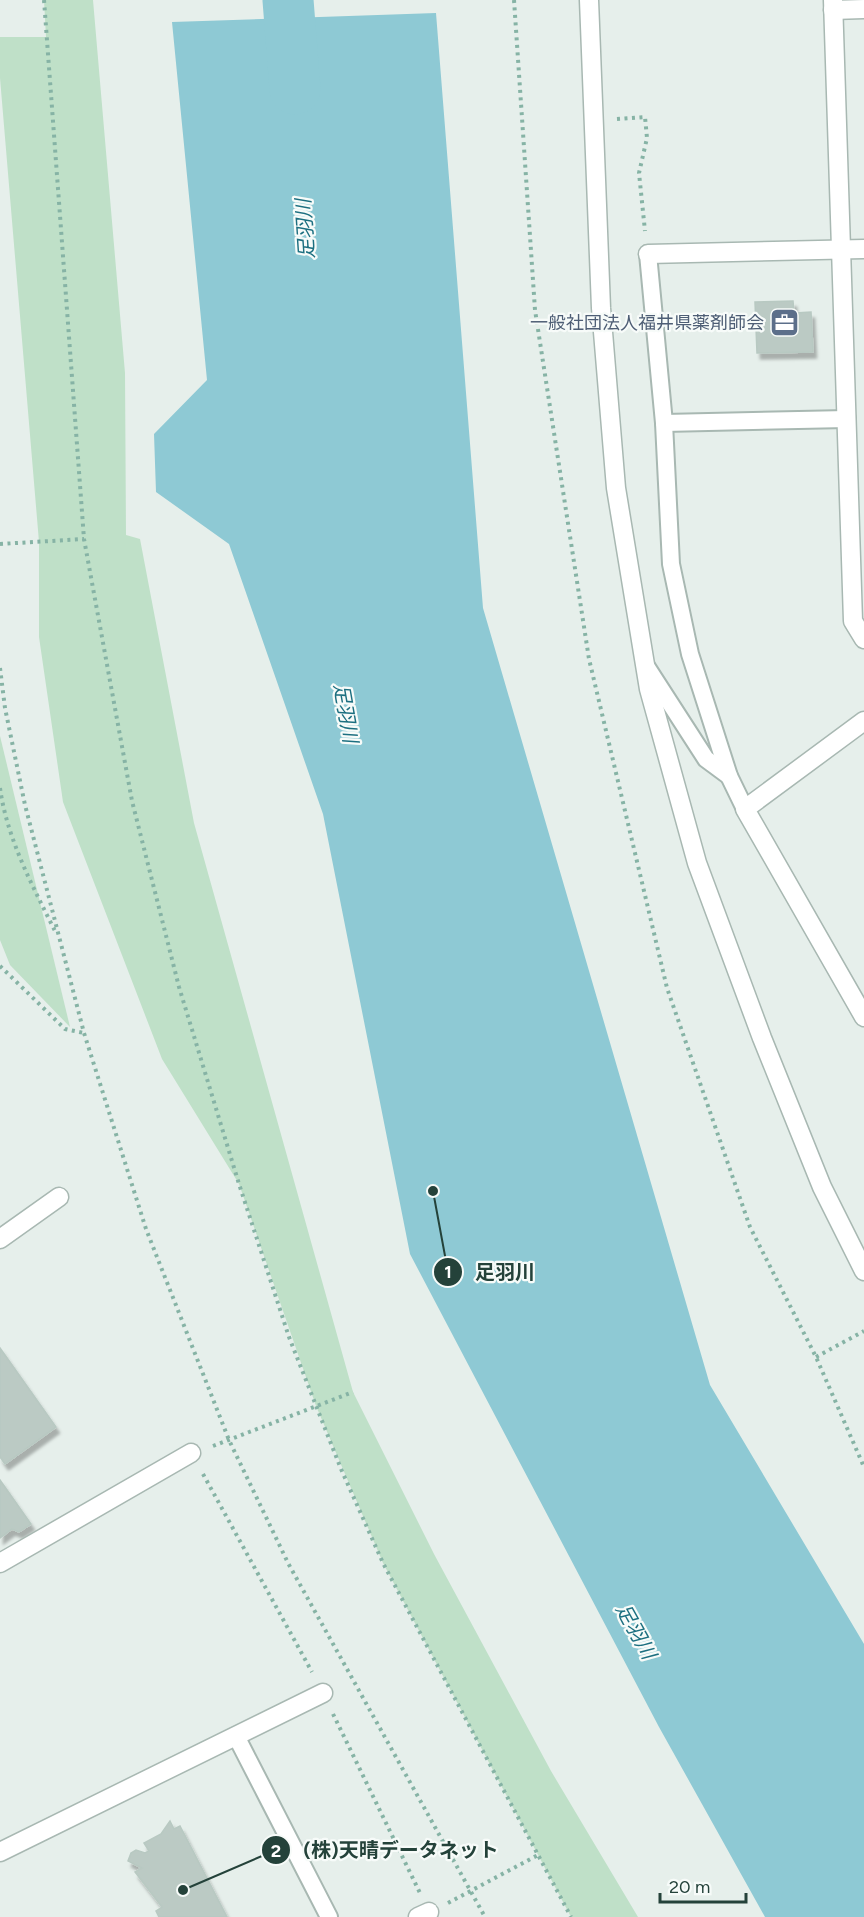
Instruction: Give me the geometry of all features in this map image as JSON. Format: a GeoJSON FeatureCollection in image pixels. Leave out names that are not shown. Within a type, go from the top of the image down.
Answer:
{"type":"FeatureCollection","features":[{"type":"Feature","properties":{"kind":"street"},"geometry":{"type":"LineString","coordinates":[[589,0],[596,120],[601,308],[616,488],[650,690],[697,863],[762,1038],[822,1187],[864,1271]]}},
{"type":"Feature","properties":{"kind":"street"},"geometry":{"type":"LineString","coordinates":[[864,9],[833,5],[853,621],[864,639]]}},
{"type":"Feature","properties":{"kind":"street"},"geometry":{"type":"LineString","coordinates":[[648,254],[864,249]]}},
{"type":"Feature","properties":{"kind":"street"},"geometry":{"type":"LineString","coordinates":[[864,721],[745,809],[864,1017]]}},
{"type":"Feature","properties":{"kind":"street"},"geometry":{"type":"LineString","coordinates":[[0,1239],[59,1197]]}},
{"type":"Feature","properties":{"kind":"street"},"geometry":{"type":"LineString","coordinates":[[0,1563],[191,1453]]}},
{"type":"Feature","properties":{"kind":"street"},"geometry":{"type":"LineString","coordinates":[[0,1852],[323,1693]]}},
{"type":"Feature","properties":{"kind":"lane"},"geometry":{"type":"LineString","coordinates":[[648,254],[664,423],[671,564],[690,654],[729,776],[745,809]]}},
{"type":"Feature","properties":{"kind":"lane"},"geometry":{"type":"LineString","coordinates":[[664,423],[847,419]]}},
{"type":"Feature","properties":{"kind":"lane"},"geometry":{"type":"LineString","coordinates":[[645,665],[706,759],[729,776]]}},
{"type":"Feature","properties":{"kind":"lane"},"geometry":{"type":"LineString","coordinates":[[237,1736],[329,1917]]}},
{"type":"Feature","properties":{"kind":"path"},"geometry":{"type":"LineString","coordinates":[[44,0],[84,539],[132,801],[179,987],[239,1184],[290,1337],[316,1406],[383,1563],[571,1917]]}},
{"type":"Feature","properties":{"kind":"path"},"geometry":{"type":"LineString","coordinates":[[514,0],[535,310],[589,659],[667,988],[750,1227],[816,1357],[864,1467]]}},
{"type":"Feature","properties":{"kind":"path"},"geometry":{"type":"LineString","coordinates":[[596,120],[645,117],[647,138],[639,173],[648,254]]}},
{"type":"Feature","properties":{"kind":"path"},"geometry":{"type":"LineString","coordinates":[[0,544],[84,539]]}},
{"type":"Feature","properties":{"kind":"path"},"geometry":{"type":"LineString","coordinates":[[0,668],[4,708],[25,806],[60,942],[84,1034],[146,1228],[229,1440],[288,1563],[485,1917]]}},
{"type":"Feature","properties":{"kind":"path"},"geometry":{"type":"LineString","coordinates":[[0,788],[3,812],[27,875],[60,942]]}},
{"type":"Feature","properties":{"kind":"path"},"geometry":{"type":"LineString","coordinates":[[0,966],[65,1029],[84,1034]]}},
{"type":"Feature","properties":{"kind":"path"},"geometry":{"type":"LineString","coordinates":[[816,1357],[864,1331]]}},
{"type":"Feature","properties":{"kind":"path"},"geometry":{"type":"LineString","coordinates":[[229,1440],[352,1392]]}},
{"type":"Feature","properties":{"kind":"path"},"geometry":{"type":"LineString","coordinates":[[191,1453],[323,1693],[423,1914]]}},
{"type":"Feature","properties":{"kind":"path"},"geometry":{"type":"LineString","coordinates":[[472,1893],[538,1856]]}},
{"type":"Feature","properties":{"kind":"green space"},"geometry":{"type":"Polygon","coordinates":[[[44,0],[93,0],[125,373],[126,535],[140,539],[194,823],[353,1392],[434,1554],[551,1771],[638,1917],[571,1917],[383,1563],[316,1406],[239,1184],[162,1059],[63,802],[39,637],[39,542],[0,78],[0,37],[46,37],[44,0]]]}},
{"type":"Feature","properties":{"kind":"green space"},"geometry":{"type":"Polygon","coordinates":[[[0,736],[70,1027],[10,965],[0,940],[0,736]]]}},
{"type":"Feature","properties":{"kind":"water"},"geometry":{"type":"Polygon","coordinates":[[[436,13],[483,608],[710,1385],[864,1644],[864,1917],[765,1917],[659,1727],[410,1254],[323,814],[229,544],[156,492],[154,434],[207,380],[172,22],[436,13]]]}},
{"type":"Feature","properties":{"kind":"building"},"geometry":{"type":"Polygon","coordinates":[[[793,301],[794,313],[811,312],[813,352],[757,353],[755,302],[793,301]]]}},
{"type":"Feature","properties":{"kind":"building"},"geometry":{"type":"Polygon","coordinates":[[[0,1348],[56,1427],[5,1464],[0,1457],[0,1348]]]}},
{"type":"Feature","properties":{"kind":"building"},"geometry":{"type":"Polygon","coordinates":[[[0,1480],[31,1524],[19,1532],[12,1529],[0,1538],[0,1480]]]}},
{"type":"Feature","properties":{"kind":"building"},"geometry":{"type":"Polygon","coordinates":[[[170,1821],[174,1829],[180,1826],[227,1917],[159,1917],[156,1911],[162,1907],[135,1872],[142,1868],[128,1861],[131,1853],[136,1850],[145,1853],[149,1851],[144,1843],[161,1834],[170,1821]]]}},
{"type":"Feature","properties":{"kind":"waterway","name":"足羽川"},"geometry":{"type":"LineString","coordinates":[[288,0],[295,89]]}},
{"type":"Feature","properties":{"kind":"place","name":"一般社団法人福井県薬剤師会"},"geometry":{"type":"Point","coordinates":[785,323]}},
{"type":"Feature","properties":{"kind":"place","name":"足羽川"},"geometry":{"type":"Point","coordinates":[433,1191]}},
{"type":"Feature","properties":{"kind":"place","name":"(株)天晴データネット"},"geometry":{"type":"Point","coordinates":[183,1890]}}]}
